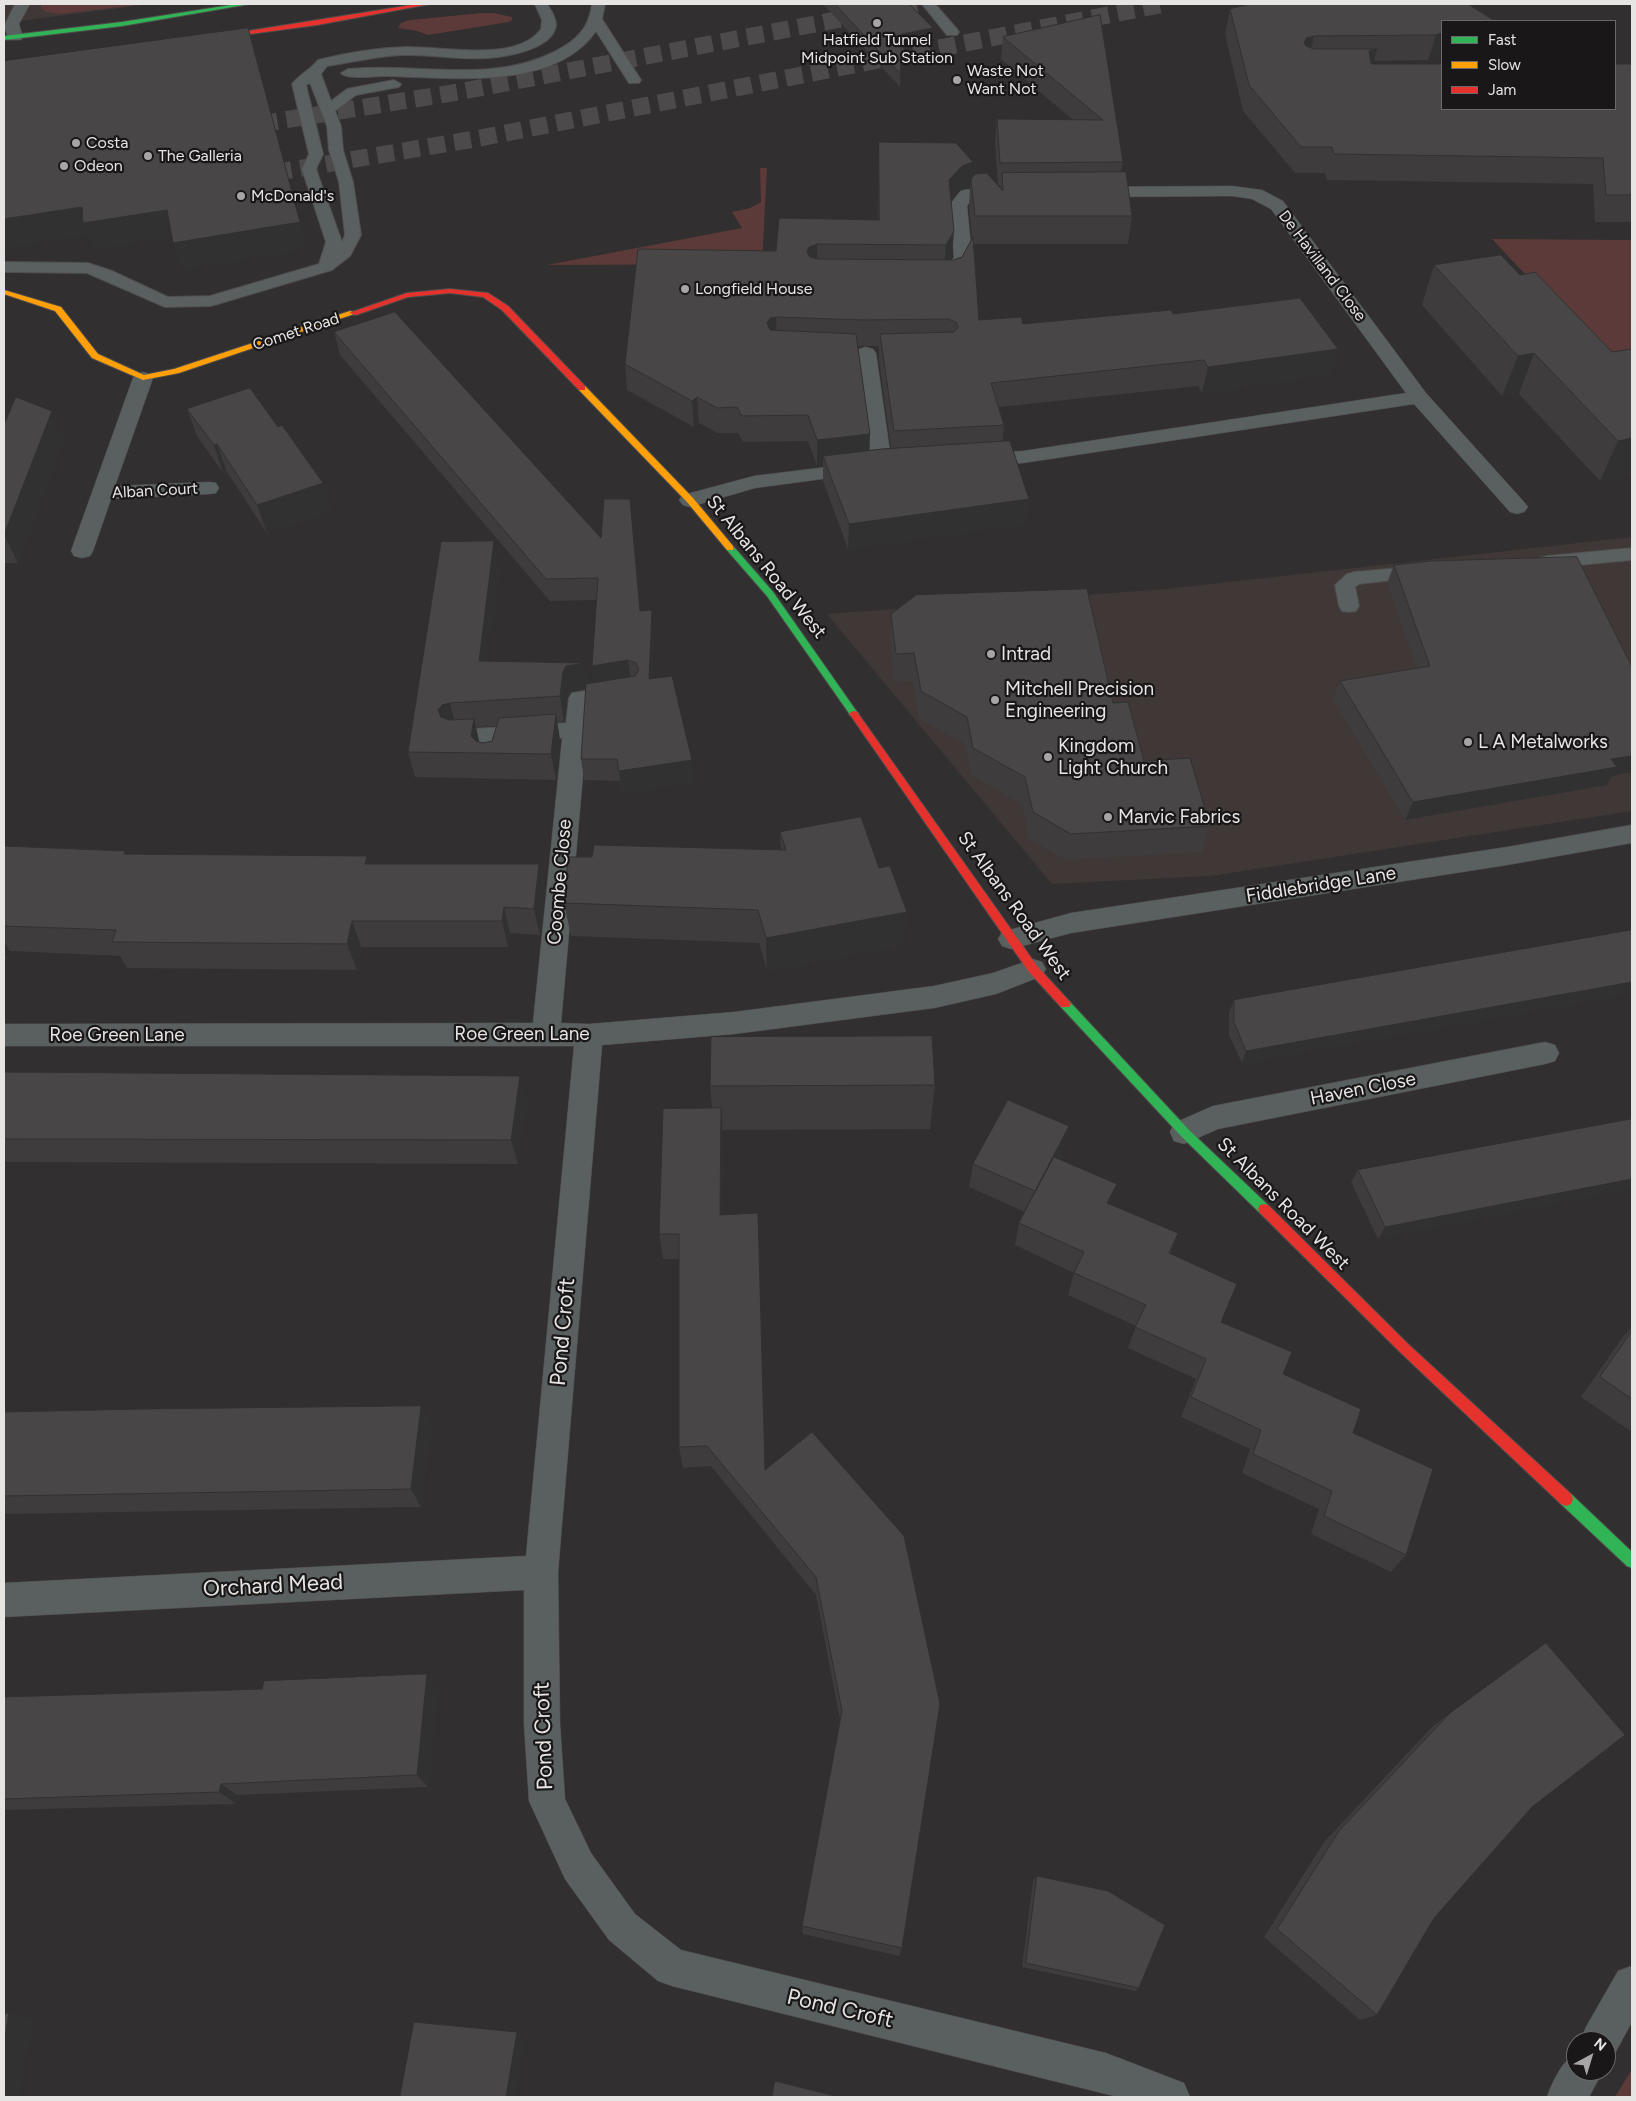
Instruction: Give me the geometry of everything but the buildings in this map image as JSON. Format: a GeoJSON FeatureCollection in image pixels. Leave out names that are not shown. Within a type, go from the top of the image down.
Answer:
{"type":"FeatureCollection","features":[{"type":"Feature","properties":{"kind":"street"},"geometry":{"type":"LineString","coordinates":[[22,4],[11,24],[9,37],[122,24],[246,4]]}},
{"type":"Feature","properties":{"kind":"street"},"geometry":{"type":"LineString","coordinates":[[199,39],[317,23],[427,4]]}},
{"type":"Feature","properties":{"kind":"street","name":"De Havilland Close"},"geometry":{"type":"LineString","coordinates":[[1077,192],[1232,191],[1256,194],[1277,205],[1419,397],[1517,507]]}},
{"type":"Feature","properties":{"kind":"street"},"geometry":{"type":"LineString","coordinates":[[922,278],[951,278],[963,257],[958,206],[966,194],[1028,192]]}},
{"type":"Feature","properties":{"kind":"street","name":"Comet Road"},"geometry":{"type":"LineString","coordinates":[[143,378],[176,371],[407,295],[450,291]]}},
{"type":"Feature","properties":{"kind":"street","name":"St Albans Road West"},"geometry":{"type":"LineString","coordinates":[[450,291],[485,295],[505,308],[690,500],[770,594],[939,832],[1033,970],[1184,1132],[1223,1168],[1404,1348],[1632,1561]]}},
{"type":"Feature","properties":{"kind":"street"},"geometry":{"type":"LineString","coordinates":[[4,292],[58,309],[95,356],[143,378],[82,551]]}},
{"type":"Feature","properties":{"kind":"street"},"geometry":{"type":"LineString","coordinates":[[690,500],[754,482],[891,465],[874,353]]}},
{"type":"Feature","properties":{"kind":"street"},"geometry":{"type":"LineString","coordinates":[[957,461],[1023,457],[1419,397]]}},
{"type":"Feature","properties":{"kind":"street","name":"Alban Court"},"geometry":{"type":"LineString","coordinates":[[102,493],[209,488]]}},
{"type":"Feature","properties":{"kind":"street","name":"Coombe Close"},"geometry":{"type":"LineString","coordinates":[[546,1034],[575,730]]}},
{"type":"Feature","properties":{"kind":"street","name":"Fiddlebridge Lane"},"geometry":{"type":"LineString","coordinates":[[1011,939],[1071,923],[1507,856],[1632,834]]}},
{"type":"Feature","properties":{"kind":"street","name":"Roe Green Lane"},"geometry":{"type":"LineString","coordinates":[[4,1035],[590,1035],[734,1022],[934,997],[996,982],[1033,970]]}},
{"type":"Feature","properties":{"kind":"street","name":"Pond Croft"},"geometry":{"type":"LineString","coordinates":[[590,1035],[541,1572],[542,1724],[547,1801],[578,1866],[622,1926],[672,1967],[1106,2073],[1170,2097]]}},
{"type":"Feature","properties":{"kind":"street","name":"Haven Close"},"geometry":{"type":"LineString","coordinates":[[1184,1132],[1213,1118],[1545,1054]]}},
{"type":"Feature","properties":{"kind":"street","name":"Orchard Mead"},"geometry":{"type":"LineString","coordinates":[[4,1600],[541,1572]]}},
{"type":"Feature","properties":{"kind":"street"},"geometry":{"type":"LineString","coordinates":[[1606,2031],[1632,1985]]}},
{"type":"Feature","properties":{"kind":"street"},"geometry":{"type":"LineString","coordinates":[[1568,2097],[1577,2081]]}},
{"type":"Feature","properties":{"kind":"lane"},"geometry":{"type":"LineString","coordinates":[[326,267],[334,242],[309,169],[316,154],[299,84],[314,74],[323,63],[404,51],[488,55],[516,50],[539,39],[550,25],[549,17],[541,4]]}},
{"type":"Feature","properties":{"kind":"lane"},"geometry":{"type":"LineString","coordinates":[[314,74],[379,71],[460,76],[514,72],[542,65],[576,46],[588,35],[596,20],[598,4]]}},
{"type":"Feature","properties":{"kind":"lane"},"geometry":{"type":"LineString","coordinates":[[928,4],[952,32]]}},
{"type":"Feature","properties":{"kind":"lane"},"geometry":{"type":"LineString","coordinates":[[596,20],[634,80]]}},
{"type":"Feature","properties":{"kind":"lane"},"geometry":{"type":"LineString","coordinates":[[328,110],[352,92],[370,87],[389,86],[424,73]]}},
{"type":"Feature","properties":{"kind":"lane"},"geometry":{"type":"LineString","coordinates":[[4,267],[88,268],[106,274],[165,302],[210,301],[326,267],[344,253],[353,235],[346,182],[336,150],[334,126],[314,74]]}},
{"type":"Feature","properties":{"kind":"lane"},"geometry":{"type":"LineString","coordinates":[[846,352],[874,353]]}},
{"type":"Feature","properties":{"kind":"lane"},"geometry":{"type":"LineString","coordinates":[[1529,563],[1632,554]]}},
{"type":"Feature","properties":{"kind":"lane"},"geometry":{"type":"LineString","coordinates":[[1349,606],[1344,585],[1354,578],[1442,570]]}},
{"type":"Feature","properties":{"kind":"lane"},"geometry":{"type":"LineString","coordinates":[[456,737],[492,743],[575,730],[579,698],[630,691]]}},
{"type":"Feature","properties":{"kind":"shaded area"},"geometry":{"type":"Polygon","coordinates":[[[4,4],[151,4],[4,23],[4,4]]]}},
{"type":"Feature","properties":{"kind":"shaded area"},"geometry":{"type":"Polygon","coordinates":[[[42,4],[144,4],[60,14],[46,12],[41,7],[42,4]]]}},
{"type":"Feature","properties":{"kind":"shaded area"},"geometry":{"type":"Polygon","coordinates":[[[494,13],[512,17],[512,20],[428,35],[398,28],[401,23],[410,20],[494,13]]]}},
{"type":"Feature","properties":{"kind":"shaded area"},"geometry":{"type":"Polygon","coordinates":[[[760,168],[767,168],[762,264],[547,265],[742,228],[732,212],[750,208],[761,202],[760,168]]]}},
{"type":"Feature","properties":{"kind":"shaded area"},"geometry":{"type":"Polygon","coordinates":[[[1492,239],[1632,240],[1632,380],[1626,381],[1492,239]]]}},
{"type":"Feature","properties":{"kind":"shaded area"},"geometry":{"type":"Polygon","coordinates":[[[1632,537],[1632,811],[1211,876],[1052,884],[827,614],[1166,589],[1632,537]]]}},
{"type":"Feature","properties":{"kind":"shaded area"},"geometry":{"type":"Polygon","coordinates":[[[1632,2069],[1632,2097],[1615,2097],[1632,2069]]]}},
{"type":"Feature","properties":{"kind":"tunnel"},"geometry":{"type":"LineString","coordinates":[[235,128],[458,92],[920,4]]}},
{"type":"Feature","properties":{"kind":"tunnel"},"geometry":{"type":"LineString","coordinates":[[249,177],[480,138],[1164,4]]}},
{"type":"Feature","properties":{"kind":"traffic: fast"},"geometry":{"type":"LineString","coordinates":[[4,38],[122,24],[247,4]]}},
{"type":"Feature","properties":{"kind":"traffic: fast"},"geometry":{"type":"LineString","coordinates":[[730,548],[770,594],[854,714]]}},
{"type":"Feature","properties":{"kind":"traffic: fast"},"geometry":{"type":"LineString","coordinates":[[1065,1004],[1184,1132],[1264,1209]]}},
{"type":"Feature","properties":{"kind":"traffic: fast"},"geometry":{"type":"LineString","coordinates":[[1566,1499],[1632,1561]]}},
{"type":"Feature","properties":{"kind":"traffic: slow"},"geometry":{"type":"LineString","coordinates":[[4,292],[58,309],[95,356],[143,378],[176,371],[353,313]]}},
{"type":"Feature","properties":{"kind":"traffic: slow"},"geometry":{"type":"LineString","coordinates":[[582,388],[690,500],[730,548]]}},
{"type":"Feature","properties":{"kind":"traffic: jam"},"geometry":{"type":"LineString","coordinates":[[213,37],[317,23],[427,4]]}},
{"type":"Feature","properties":{"kind":"traffic: jam"},"geometry":{"type":"LineString","coordinates":[[353,313],[407,295],[450,291],[485,295],[505,308],[582,388]]}},
{"type":"Feature","properties":{"kind":"traffic: jam"},"geometry":{"type":"LineString","coordinates":[[854,714],[1033,969],[1065,1004]]}},
{"type":"Feature","properties":{"kind":"traffic: jam"},"geometry":{"type":"LineString","coordinates":[[1264,1209],[1404,1348],[1566,1499]]}},
{"type":"Feature","properties":{"kind":"place","name":"Hatfield Tunnel Midpoint Sub Station"},"geometry":{"type":"Point","coordinates":[877,23]}},
{"type":"Feature","properties":{"kind":"place","name":"Waste Not Want Not"},"geometry":{"type":"Point","coordinates":[957,80]}},
{"type":"Feature","properties":{"kind":"place","name":"Costa"},"geometry":{"type":"Point","coordinates":[76,143]}},
{"type":"Feature","properties":{"kind":"place","name":"The Galleria"},"geometry":{"type":"Point","coordinates":[148,156]}},
{"type":"Feature","properties":{"kind":"place","name":"Odeon"},"geometry":{"type":"Point","coordinates":[64,166]}},
{"type":"Feature","properties":{"kind":"place","name":"McDonald's"},"geometry":{"type":"Point","coordinates":[241,196]}},
{"type":"Feature","properties":{"kind":"place","name":"Longfield House"},"geometry":{"type":"Point","coordinates":[685,289]}},
{"type":"Feature","properties":{"kind":"place","name":"Intrad"},"geometry":{"type":"Point","coordinates":[991,654]}},
{"type":"Feature","properties":{"kind":"place","name":"Mitchell Precision Engineering"},"geometry":{"type":"Point","coordinates":[995,700]}},
{"type":"Feature","properties":{"kind":"place","name":"L A Metalworks"},"geometry":{"type":"Point","coordinates":[1468,742]}},
{"type":"Feature","properties":{"kind":"place","name":"Kingdom Light Church"},"geometry":{"type":"Point","coordinates":[1048,757]}},
{"type":"Feature","properties":{"kind":"place","name":"Marvic Fabrics"},"geometry":{"type":"Point","coordinates":[1108,817]}}]}
